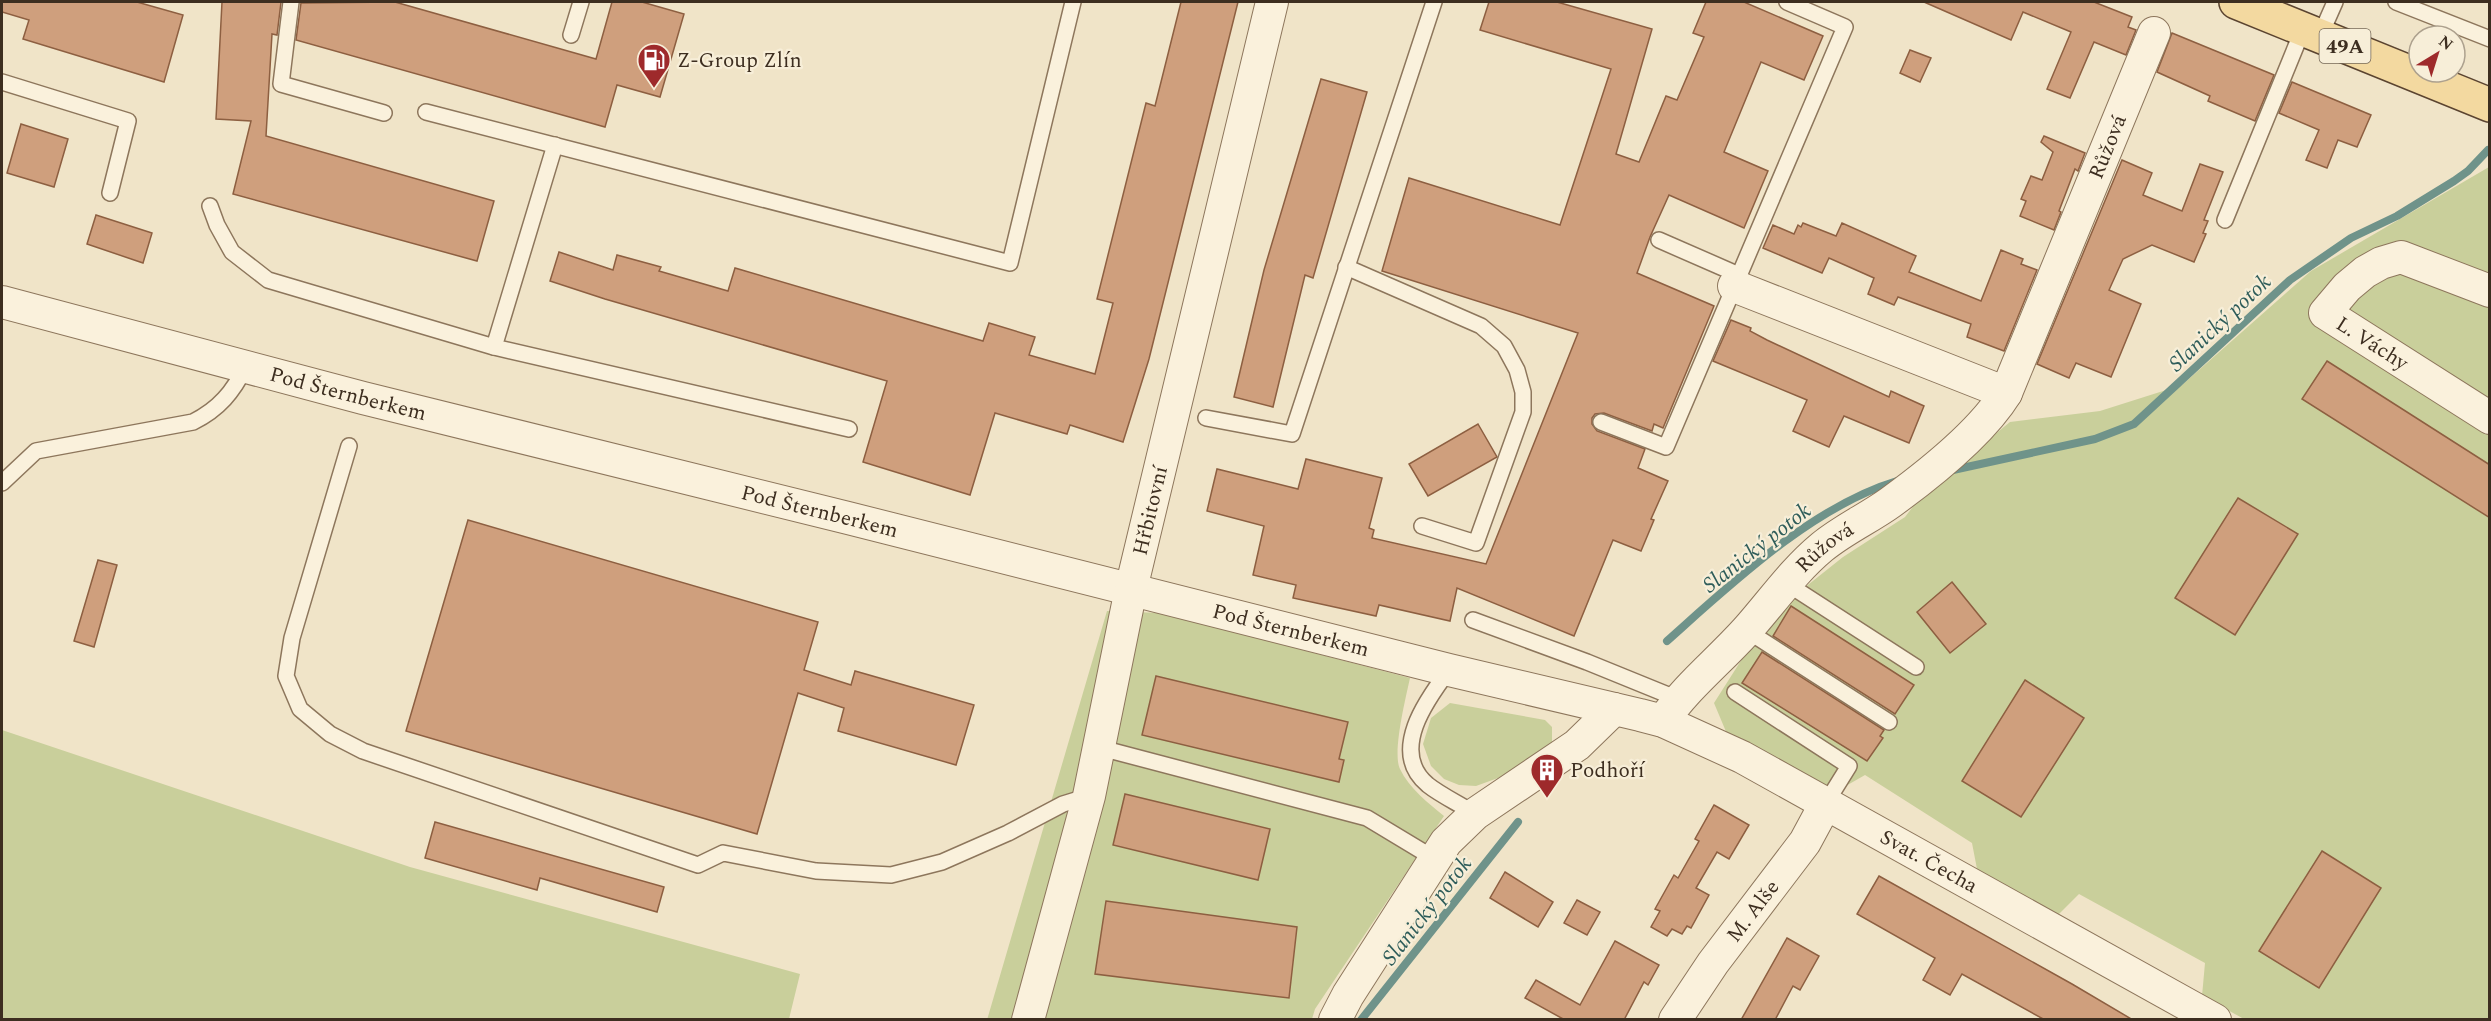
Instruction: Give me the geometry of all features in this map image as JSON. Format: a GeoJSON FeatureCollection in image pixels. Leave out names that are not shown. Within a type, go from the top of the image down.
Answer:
{"type":"FeatureCollection","features":[{"type":"Feature","properties":{"kind":"main road","name":"49A"},"geometry":{"type":"LineString","coordinates":[[2236,2],[2490,105]]}},
{"type":"Feature","properties":{"kind":"street","name":"Hřbitovní"},"geometry":{"type":"LineString","coordinates":[[1028,1020],[1101,748],[1131,589],[1272,2]]}},
{"type":"Feature","properties":{"kind":"street","name":"Růžová"},"geometry":{"type":"LineString","coordinates":[[1335,1020],[1348,995],[1446,842],[1475,814],[1577,746],[1649,711],[1746,630],[1786,583],[1821,547],[1889,503],[1986,422],[2006,393],[2154,33]]}},
{"type":"Feature","properties":{"kind":"street","name":"L. Váchy"},"geometry":{"type":"LineString","coordinates":[[2490,291],[2401,256],[2365,272],[2347,287],[2325,313],[2490,418]]}},
{"type":"Feature","properties":{"kind":"street"},"geometry":{"type":"LineString","coordinates":[[1737,281],[2006,393]]}},
{"type":"Feature","properties":{"kind":"street","name":"Pod Šternberkem"},"geometry":{"type":"LineString","coordinates":[[2,302],[363,398],[1449,670],[1649,711]]}},
{"type":"Feature","properties":{"kind":"street","name":"Svat. Čecha"},"geometry":{"type":"LineString","coordinates":[[1649,711],[1742,757],[2215,1020]]}},
{"type":"Feature","properties":{"kind":"street","name":"M. Alše"},"geometry":{"type":"LineString","coordinates":[[1675,1020],[1713,963],[1805,842],[1826,803]]}},
{"type":"Feature","properties":{"kind":"lane"},"geometry":{"type":"LineString","coordinates":[[291,2],[281,84],[384,113]]}},
{"type":"Feature","properties":{"kind":"lane"},"geometry":{"type":"LineString","coordinates":[[571,35],[581,2]]}},
{"type":"Feature","properties":{"kind":"lane"},"geometry":{"type":"LineString","coordinates":[[426,112],[1010,263],[1074,2]]}},
{"type":"Feature","properties":{"kind":"lane"},"geometry":{"type":"LineString","coordinates":[[1206,418],[1292,434],[1434,2]]}},
{"type":"Feature","properties":{"kind":"lane"},"geometry":{"type":"LineString","coordinates":[[1600,422],[1666,447],[1845,27],[1787,2]]}},
{"type":"Feature","properties":{"kind":"lane"},"geometry":{"type":"LineString","coordinates":[[2225,220],[2311,32],[2335,2]]}},
{"type":"Feature","properties":{"kind":"lane"},"geometry":{"type":"LineString","coordinates":[[2396,2],[2490,39]]}},
{"type":"Feature","properties":{"kind":"lane"},"geometry":{"type":"LineString","coordinates":[[2,82],[128,121],[110,194]]}},
{"type":"Feature","properties":{"kind":"lane"},"geometry":{"type":"LineString","coordinates":[[494,347],[555,145]]}},
{"type":"Feature","properties":{"kind":"lane"},"geometry":{"type":"LineString","coordinates":[[210,206],[217,225],[232,252],[268,280],[494,347],[849,429]]}},
{"type":"Feature","properties":{"kind":"lane"},"geometry":{"type":"LineString","coordinates":[[1659,240],[1737,281]]}},
{"type":"Feature","properties":{"kind":"lane"},"geometry":{"type":"LineString","coordinates":[[1346,267],[1482,326],[1504,346],[1517,370],[1523,392],[1523,412],[1476,543],[1422,526]]}},
{"type":"Feature","properties":{"kind":"lane"},"geometry":{"type":"LineString","coordinates":[[2,483],[36,451],[193,422],[209,414],[230,395],[246,366]]}},
{"type":"Feature","properties":{"kind":"lane"},"geometry":{"type":"LineString","coordinates":[[349,446],[292,638],[286,676],[300,709],[330,734],[363,751],[698,865],[723,853],[816,871],[891,875],[942,862],[1008,833],[1063,804],[1089,796]]}},
{"type":"Feature","properties":{"kind":"lane"},"geometry":{"type":"LineString","coordinates":[[1786,583],[1916,667]]}},
{"type":"Feature","properties":{"kind":"lane"},"geometry":{"type":"LineString","coordinates":[[1473,620],[1587,662],[1649,711]]}},
{"type":"Feature","properties":{"kind":"lane"},"geometry":{"type":"LineString","coordinates":[[1746,630],[1889,722]]}},
{"type":"Feature","properties":{"kind":"lane"},"geometry":{"type":"LineString","coordinates":[[1449,670],[1425,702],[1416,722],[1412,744],[1414,764],[1427,784],[1475,814]]}},
{"type":"Feature","properties":{"kind":"lane"},"geometry":{"type":"LineString","coordinates":[[1735,692],[1849,766],[1826,803]]}},
{"type":"Feature","properties":{"kind":"lane"},"geometry":{"type":"LineString","coordinates":[[1101,748],[1367,818],[1435,859]]}},
{"type":"Feature","properties":{"kind":"green space"},"geometry":{"type":"Polygon","coordinates":[[[2489,167],[2489,1019],[2244,1019],[2202,996],[2205,963],[2079,894],[2056,917],[1977,869],[1972,843],[1865,775],[1837,791],[1727,734],[1714,703],[1770,615],[1843,557],[1905,517],[1925,491],[2010,422],[2100,411],[2182,385],[2311,271],[2489,167]]]}},
{"type":"Feature","properties":{"kind":"green space"},"geometry":{"type":"Polygon","coordinates":[[[1107,611],[1161,613],[1410,678],[1400,725],[1398,761],[1404,776],[1414,789],[1444,816],[1315,1009],[1312,1019],[987,1020],[1107,611]]]}},
{"type":"Feature","properties":{"kind":"green space"},"geometry":{"type":"Polygon","coordinates":[[[1450,703],[1545,720],[1552,727],[1552,747],[1498,778],[1476,786],[1459,785],[1444,779],[1431,766],[1423,744],[1431,718],[1450,703]]]}},
{"type":"Feature","properties":{"kind":"green space"},"geometry":{"type":"Polygon","coordinates":[[[2,730],[410,867],[800,974],[789,1019],[2,1019],[2,730]]]}},
{"type":"Feature","properties":{"kind":"building"},"geometry":{"type":"Polygon","coordinates":[[[2,2],[137,2],[183,15],[164,82],[23,39],[29,20],[2,12],[2,2]]]}},
{"type":"Feature","properties":{"kind":"building"},"geometry":{"type":"Polygon","coordinates":[[[222,2],[281,2],[277,35],[272,34],[266,136],[494,201],[477,261],[233,194],[251,121],[216,119],[222,2]]]}},
{"type":"Feature","properties":{"kind":"building"},"geometry":{"type":"Polygon","coordinates":[[[395,2],[596,59],[612,2],[642,2],[684,14],[660,97],[617,85],[605,127],[296,40],[301,3],[395,2]]]}},
{"type":"Feature","properties":{"kind":"building"},"geometry":{"type":"Polygon","coordinates":[[[1181,2],[1238,2],[1149,359],[1123,442],[1070,425],[1067,434],[995,413],[970,495],[863,462],[887,381],[550,281],[559,252],[613,270],[617,255],[661,267],[659,271],[728,291],[735,268],[983,341],[989,323],[1035,337],[1029,355],[1095,374],[1113,303],[1097,299],[1146,103],[1155,106],[1181,2]]]}},
{"type":"Feature","properties":{"kind":"building"},"geometry":{"type":"Polygon","coordinates":[[[1489,2],[1557,2],[1652,29],[1616,154],[1639,162],[1666,96],[1677,100],[1704,37],[1693,33],[1706,2],[1744,2],[1823,36],[1804,80],[1761,62],[1724,152],[1768,171],[1744,228],[1669,195],[1650,237],[1637,273],[1714,306],[1663,428],[1654,424],[1652,431],[1604,413],[1595,414],[1592,418],[1592,424],[1597,431],[1645,449],[1638,468],[1668,481],[1651,519],[1654,520],[1641,551],[1613,540],[1574,636],[1457,588],[1450,621],[1379,605],[1376,616],[1293,598],[1296,585],[1253,575],[1264,526],[1207,511],[1217,469],[1298,489],[1306,459],[1382,478],[1369,528],[1374,530],[1372,538],[1486,564],[1578,333],[1382,271],[1409,178],[1560,225],[1611,69],[1480,30],[1489,2]]]}},
{"type":"Feature","properties":{"kind":"building"},"geometry":{"type":"Polygon","coordinates":[[[1924,2],[2094,2],[2132,17],[2128,27],[2136,30],[2126,55],[2094,42],[2070,98],[2047,89],[2071,32],[2023,12],[2011,40],[1924,2]]]}},
{"type":"Feature","properties":{"kind":"building"},"geometry":{"type":"Polygon","coordinates":[[[2172,33],[2274,75],[2255,121],[2208,101],[2210,96],[2157,72],[2172,33]]]}},
{"type":"Feature","properties":{"kind":"building"},"geometry":{"type":"Polygon","coordinates":[[[1910,50],[1931,58],[1920,82],[1900,73],[1910,50]]]}},
{"type":"Feature","properties":{"kind":"building"},"geometry":{"type":"Polygon","coordinates":[[[1321,79],[1367,92],[1313,278],[1305,275],[1273,407],[1234,397],[1264,270],[1321,79]]]}},
{"type":"Feature","properties":{"kind":"building"},"geometry":{"type":"Polygon","coordinates":[[[2292,82],[2371,115],[2357,147],[2338,140],[2327,168],[2306,160],[2319,130],[2279,113],[2292,82]]]}},
{"type":"Feature","properties":{"kind":"building"},"geometry":{"type":"Polygon","coordinates":[[[21,124],[68,139],[54,187],[7,173],[21,124]]]}},
{"type":"Feature","properties":{"kind":"building"},"geometry":{"type":"Polygon","coordinates":[[[2044,136],[2085,153],[2078,171],[2075,169],[2054,230],[2020,216],[2026,201],[2021,199],[2031,176],[2042,180],[2053,152],[2041,142],[2044,136]]]}},
{"type":"Feature","properties":{"kind":"building"},"geometry":{"type":"Polygon","coordinates":[[[2122,160],[2152,173],[2143,195],[2182,211],[2200,164],[2223,172],[2204,220],[2208,221],[2203,233],[2206,234],[2194,262],[2152,245],[2123,259],[2109,290],[2141,304],[2111,377],[2076,363],[2069,378],[2037,364],[2122,160]]]}},
{"type":"Feature","properties":{"kind":"building"},"geometry":{"type":"Polygon","coordinates":[[[96,215],[152,233],[143,263],[87,244],[96,215]]]}},
{"type":"Feature","properties":{"kind":"building"},"geometry":{"type":"Polygon","coordinates":[[[1803,223],[1836,236],[1842,223],[1916,256],[1909,272],[1981,301],[2001,250],[2023,259],[2021,264],[2037,270],[2004,351],[1967,337],[1971,324],[1898,297],[1894,305],[1868,294],[1874,278],[1829,258],[1822,273],[1763,248],[1773,225],[1794,234],[1798,225],[1801,227],[1803,223]]]}},
{"type":"Feature","properties":{"kind":"building"},"geometry":{"type":"Polygon","coordinates":[[[1731,320],[1751,328],[1750,331],[1767,340],[1889,397],[1891,391],[1924,406],[1909,443],[1844,416],[1829,447],[1793,431],[1807,400],[1713,361],[1731,320]]]}},
{"type":"Feature","properties":{"kind":"building"},"geometry":{"type":"Polygon","coordinates":[[[2327,361],[2490,465],[2490,518],[2302,399],[2327,361]]]}},
{"type":"Feature","properties":{"kind":"building"},"geometry":{"type":"Polygon","coordinates":[[[1478,424],[1497,457],[1428,496],[1409,464],[1478,424]]]}},
{"type":"Feature","properties":{"kind":"building"},"geometry":{"type":"Polygon","coordinates":[[[2238,498],[2298,534],[2235,635],[2175,598],[2238,498]]]}},
{"type":"Feature","properties":{"kind":"building"},"geometry":{"type":"Polygon","coordinates":[[[468,520],[818,622],[804,670],[851,685],[855,671],[974,705],[956,765],[838,731],[844,708],[798,693],[757,834],[406,731],[468,520]]]}},
{"type":"Feature","properties":{"kind":"building"},"geometry":{"type":"Polygon","coordinates":[[[98,560],[117,565],[94,647],[74,641],[98,560]]]}},
{"type":"Feature","properties":{"kind":"building"},"geometry":{"type":"Polygon","coordinates":[[[1952,582],[1986,624],[1950,653],[1917,612],[1952,582]]]}},
{"type":"Feature","properties":{"kind":"building"},"geometry":{"type":"Polygon","coordinates":[[[1791,606],[1914,685],[1895,714],[1773,636],[1791,606]]]}},
{"type":"Feature","properties":{"kind":"building"},"geometry":{"type":"Polygon","coordinates":[[[1762,652],[1884,730],[1880,736],[1883,738],[1867,761],[1742,683],[1762,652]]]}},
{"type":"Feature","properties":{"kind":"building"},"geometry":{"type":"Polygon","coordinates":[[[1156,676],[1348,722],[1339,759],[1344,760],[1339,782],[1142,735],[1156,676]]]}},
{"type":"Feature","properties":{"kind":"building"},"geometry":{"type":"Polygon","coordinates":[[[2025,680],[2084,718],[2021,817],[1962,781],[2025,680]]]}},
{"type":"Feature","properties":{"kind":"building"},"geometry":{"type":"Polygon","coordinates":[[[1125,794],[1270,829],[1258,880],[1113,845],[1125,794]]]}},
{"type":"Feature","properties":{"kind":"building"},"geometry":{"type":"Polygon","coordinates":[[[1714,805],[1749,825],[1729,859],[1717,852],[1696,888],[1709,895],[1691,928],[1687,926],[1682,934],[1672,929],[1667,936],[1651,927],[1660,911],[1655,909],[1674,875],[1678,878],[1699,841],[1695,839],[1714,805]]]}},
{"type":"Feature","properties":{"kind":"building"},"geometry":{"type":"Polygon","coordinates":[[[435,822],[664,887],[657,912],[540,878],[537,890],[425,858],[435,822]]]}},
{"type":"Feature","properties":{"kind":"building"},"geometry":{"type":"Polygon","coordinates":[[[2322,851],[2381,888],[2319,988],[2259,951],[2322,851]]]}},
{"type":"Feature","properties":{"kind":"building"},"geometry":{"type":"Polygon","coordinates":[[[1505,872],[1553,902],[1538,927],[1490,898],[1505,872]]]}},
{"type":"Feature","properties":{"kind":"building"},"geometry":{"type":"Polygon","coordinates":[[[1879,876],[2133,1020],[2045,1020],[1962,974],[1950,995],[1923,980],[1935,958],[1857,914],[1879,876]]]}},
{"type":"Feature","properties":{"kind":"building"},"geometry":{"type":"Polygon","coordinates":[[[1577,900],[1600,912],[1587,935],[1564,923],[1577,900]]]}},
{"type":"Feature","properties":{"kind":"building"},"geometry":{"type":"Polygon","coordinates":[[[1106,901],[1297,927],[1289,998],[1095,974],[1106,901]]]}},
{"type":"Feature","properties":{"kind":"building"},"geometry":{"type":"Polygon","coordinates":[[[1787,938],[1819,956],[1800,990],[1793,986],[1775,1020],[1741,1020],[1787,938]]]}},
{"type":"Feature","properties":{"kind":"building"},"geometry":{"type":"Polygon","coordinates":[[[1615,941],[1659,965],[1648,985],[1644,982],[1624,1020],[1565,1020],[1525,998],[1536,980],[1580,1005],[1615,941]]]}},
{"type":"Feature","properties":{"kind":"waterway","name":"Slanický potok"},"geometry":{"type":"LineString","coordinates":[[1953,470],[2095,439],[2134,424],[2290,280],[2351,238],[2397,216],[2454,181],[2468,171],[2488,150]]}},
{"type":"Feature","properties":{"kind":"waterway","name":"Slanický potok"},"geometry":{"type":"LineString","coordinates":[[1667,641],[1718,595],[1774,549],[1804,528],[1866,493],[1897,481]]}},
{"type":"Feature","properties":{"kind":"waterway","name":"Slanický potok"},"geometry":{"type":"LineString","coordinates":[[1361,1020],[1518,822]]}},
{"type":"Feature","properties":{"kind":"place","name":"Z-Group Zlín"},"geometry":{"type":"Point","coordinates":[654,89]}},
{"type":"Feature","properties":{"kind":"place","name":"Podhoří"},"geometry":{"type":"Point","coordinates":[1547,799]}}]}
